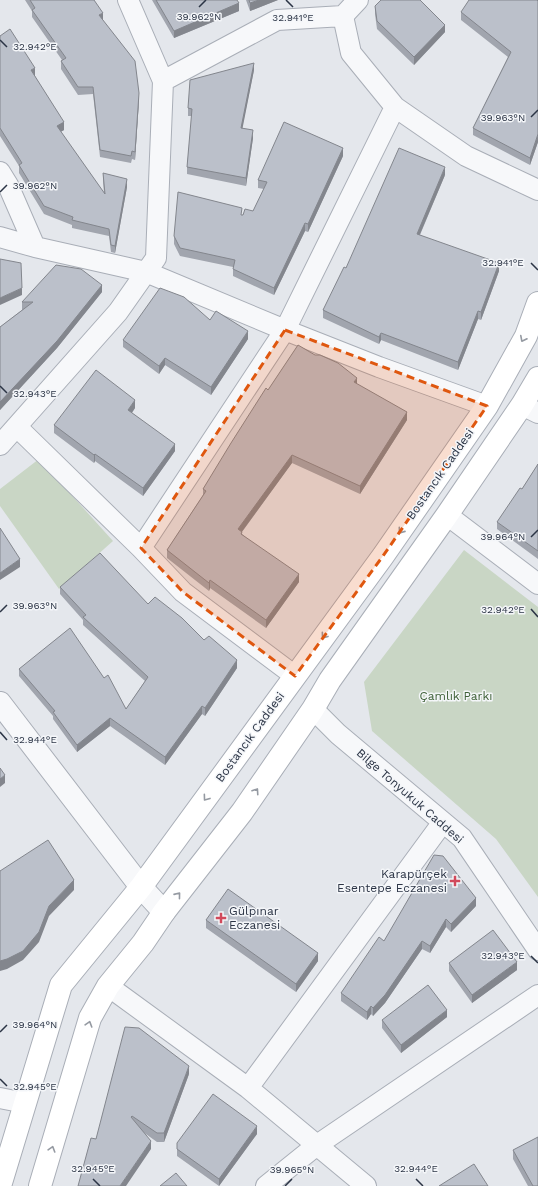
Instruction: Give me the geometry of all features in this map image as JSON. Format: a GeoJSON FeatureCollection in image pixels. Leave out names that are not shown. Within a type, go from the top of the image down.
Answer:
{"type":"FeatureCollection","features":[{"type":"Feature","properties":{"kind":"main road","name":"Bostancık Caddesi"},"geometry":{"type":"LineString","coordinates":[[0,1186],[61,985],[141,887],[383,556],[487,406],[526,336],[538,303]]}},
{"type":"Feature","properties":{"kind":"main road"},"geometry":{"type":"LineString","coordinates":[[40,1186],[90,1018],[108,986],[143,943],[164,912],[242,812],[313,709],[330,680],[447,515],[530,409],[538,378]]}},
{"type":"Feature","properties":{"kind":"street"},"geometry":{"type":"LineString","coordinates":[[0,445],[118,312],[156,258],[164,81],[128,0]]}},
{"type":"Feature","properties":{"kind":"street"},"geometry":{"type":"LineString","coordinates":[[164,81],[277,20],[343,16],[358,0]]}},
{"type":"Feature","properties":{"kind":"street"},"geometry":{"type":"LineString","coordinates":[[343,16],[351,53],[395,107],[466,156],[538,190]]}},
{"type":"Feature","properties":{"kind":"street"},"geometry":{"type":"LineString","coordinates":[[141,548],[285,330],[395,107]]}},
{"type":"Feature","properties":{"kind":"street"},"geometry":{"type":"LineString","coordinates":[[0,172],[8,185],[35,247]]}},
{"type":"Feature","properties":{"kind":"street"},"geometry":{"type":"LineString","coordinates":[[0,237],[35,247],[146,272],[285,330],[379,367],[487,406]]}},
{"type":"Feature","properties":{"kind":"street"},"geometry":{"type":"LineString","coordinates":[[16,427],[141,548],[183,592],[295,676]]}},
{"type":"Feature","properties":{"kind":"street"},"geometry":{"type":"LineString","coordinates":[[447,515],[538,584]]}},
{"type":"Feature","properties":{"kind":"street","name":"Bilge Tonyukuk Caddesi"},"geometry":{"type":"LineString","coordinates":[[313,709],[338,734],[462,838],[538,950]]}},
{"type":"Feature","properties":{"kind":"street"},"geometry":{"type":"LineString","coordinates":[[3,712],[141,887],[164,912]]}},
{"type":"Feature","properties":{"kind":"street"},"geometry":{"type":"LineString","coordinates":[[248,1088],[443,822]]}},
{"type":"Feature","properties":{"kind":"street"},"geometry":{"type":"LineString","coordinates":[[108,986],[248,1088],[366,1186]]}},
{"type":"Feature","properties":{"kind":"street"},"geometry":{"type":"LineString","coordinates":[[266,1186],[317,1145],[538,995]]}},
{"type":"Feature","properties":{"kind":"street"},"geometry":{"type":"LineString","coordinates":[[0,1098],[24,1103]]}},
{"type":"Feature","properties":{"kind":"highlighted area"},"geometry":{"type":"Polygon","coordinates":[[[285,330],[487,406],[383,556],[295,676],[183,592],[141,548],[285,330]]]}},
{"type":"Feature","properties":{"kind":"green space"},"geometry":{"type":"Polygon","coordinates":[[[39,459],[113,541],[59,589],[0,506],[0,489],[39,459]]]}},
{"type":"Feature","properties":{"kind":"green space","name":"Çamlık Parkı"},"geometry":{"type":"Polygon","coordinates":[[[464,550],[538,607],[538,897],[496,839],[372,731],[364,682],[464,550]]]}},
{"type":"Feature","properties":{"kind":"building"},"geometry":{"type":"Polygon","coordinates":[[[30,0],[94,0],[103,13],[99,15],[135,61],[139,93],[135,152],[132,151],[131,156],[100,150],[93,87],[78,87],[61,61],[66,58],[32,10],[35,8],[30,0]]]}},
{"type":"Feature","properties":{"kind":"building"},"geometry":{"type":"Polygon","coordinates":[[[156,0],[237,0],[239,3],[174,31],[156,0]]]}},
{"type":"Feature","properties":{"kind":"building"},"geometry":{"type":"Polygon","coordinates":[[[249,0],[259,0],[250,3],[249,0]]]}},
{"type":"Feature","properties":{"kind":"building"},"geometry":{"type":"Polygon","coordinates":[[[381,0],[420,0],[445,25],[414,57],[377,21],[375,6],[381,0]]]}},
{"type":"Feature","properties":{"kind":"building"},"geometry":{"type":"Polygon","coordinates":[[[469,0],[538,1],[538,134],[530,158],[473,128],[511,52],[461,12],[469,0]]]}},
{"type":"Feature","properties":{"kind":"building"},"geometry":{"type":"Polygon","coordinates":[[[10,29],[35,68],[31,70],[64,122],[57,126],[105,194],[103,173],[127,179],[115,246],[111,245],[109,229],[72,220],[73,217],[44,206],[19,165],[22,163],[0,128],[0,36],[10,29]]]}},
{"type":"Feature","properties":{"kind":"building"},"geometry":{"type":"Polygon","coordinates":[[[254,63],[241,128],[253,130],[246,178],[187,167],[192,109],[188,108],[190,80],[254,63]]]}},
{"type":"Feature","properties":{"kind":"building"},"geometry":{"type":"Polygon","coordinates":[[[284,122],[343,148],[308,224],[305,223],[274,288],[233,269],[235,260],[180,248],[174,236],[178,192],[242,208],[241,215],[243,215],[245,209],[253,211],[267,182],[258,180],[284,122]]]}},
{"type":"Feature","properties":{"kind":"building"},"geometry":{"type":"Polygon","coordinates":[[[399,148],[445,167],[417,234],[499,263],[481,312],[478,311],[458,362],[381,333],[379,337],[323,310],[344,267],[346,268],[399,148]]]}},
{"type":"Feature","properties":{"kind":"building"},"geometry":{"type":"Polygon","coordinates":[[[0,259],[21,263],[22,288],[0,298],[0,259]]]}},
{"type":"Feature","properties":{"kind":"building"},"geometry":{"type":"Polygon","coordinates":[[[56,265],[81,269],[102,285],[57,341],[0,402],[0,327],[33,302],[22,302],[56,265]]]}},
{"type":"Feature","properties":{"kind":"building"},"geometry":{"type":"Polygon","coordinates":[[[160,288],[184,297],[210,320],[216,311],[248,331],[211,387],[165,358],[159,366],[123,340],[160,288]]]}},
{"type":"Feature","properties":{"kind":"building"},"geometry":{"type":"Polygon","coordinates":[[[298,345],[315,355],[320,355],[338,363],[357,378],[354,382],[407,412],[360,486],[292,455],[238,529],[242,532],[241,534],[299,574],[266,620],[210,580],[209,583],[167,550],[206,491],[203,489],[266,388],[268,390],[298,345]]]}},
{"type":"Feature","properties":{"kind":"building"},"geometry":{"type":"Polygon","coordinates":[[[96,370],[135,400],[128,410],[175,444],[143,488],[95,454],[94,455],[54,425],[96,370]]]}},
{"type":"Feature","properties":{"kind":"building"},"geometry":{"type":"Polygon","coordinates":[[[538,464],[538,551],[497,522],[520,488],[522,489],[538,464]]]}},
{"type":"Feature","properties":{"kind":"building"},"geometry":{"type":"Polygon","coordinates":[[[0,528],[20,559],[0,573],[0,528]]]}},
{"type":"Feature","properties":{"kind":"building"},"geometry":{"type":"Polygon","coordinates":[[[100,553],[148,604],[155,597],[182,618],[204,640],[209,636],[237,660],[205,708],[202,706],[165,757],[110,718],[77,745],[53,712],[55,711],[19,669],[70,628],[104,678],[108,675],[126,709],[148,677],[83,617],[86,615],[60,587],[100,553]]]}},
{"type":"Feature","properties":{"kind":"building"},"geometry":{"type":"Polygon","coordinates":[[[0,768],[5,775],[0,779],[0,768]]]}},
{"type":"Feature","properties":{"kind":"building"},"geometry":{"type":"Polygon","coordinates":[[[48,840],[74,880],[49,906],[39,932],[23,951],[0,961],[0,871],[48,840]]]}},
{"type":"Feature","properties":{"kind":"building"},"geometry":{"type":"Polygon","coordinates":[[[434,855],[443,856],[476,898],[451,924],[446,919],[430,946],[422,941],[385,995],[373,1008],[371,1006],[367,1012],[341,993],[379,937],[384,941],[434,855]]]}},
{"type":"Feature","properties":{"kind":"building"},"geometry":{"type":"Polygon","coordinates":[[[228,889],[318,953],[296,984],[206,920],[228,889]]]}},
{"type":"Feature","properties":{"kind":"building"},"geometry":{"type":"Polygon","coordinates":[[[493,930],[517,962],[472,995],[449,963],[493,930]]]}},
{"type":"Feature","properties":{"kind":"building"},"geometry":{"type":"Polygon","coordinates":[[[428,985],[447,1010],[401,1045],[382,1020],[428,985]]]}},
{"type":"Feature","properties":{"kind":"building"},"geometry":{"type":"Polygon","coordinates":[[[125,1027],[139,1028],[189,1066],[164,1133],[157,1133],[132,1116],[131,1117],[151,1141],[120,1186],[78,1186],[91,1138],[96,1139],[125,1027]]]}},
{"type":"Feature","properties":{"kind":"building"},"geometry":{"type":"Polygon","coordinates":[[[213,1094],[257,1126],[219,1179],[177,1149],[177,1143],[213,1094]]]}},
{"type":"Feature","properties":{"kind":"building"},"geometry":{"type":"Polygon","coordinates":[[[538,1137],[538,1186],[533,1186],[513,1150],[538,1137]]]}},
{"type":"Feature","properties":{"kind":"building"},"geometry":{"type":"Polygon","coordinates":[[[474,1164],[488,1186],[439,1186],[474,1164]]]}},
{"type":"Feature","properties":{"kind":"building"},"geometry":{"type":"Polygon","coordinates":[[[176,1173],[187,1186],[160,1186],[176,1173]]]}},
{"type":"Feature","properties":{"kind":"place","name":"Karapürçek Esentepe Eczanesi"},"geometry":{"type":"Point","coordinates":[455,881]}},
{"type":"Feature","properties":{"kind":"place","name":"Gülpınar Eczanesi"},"geometry":{"type":"Point","coordinates":[221,918]}}]}
